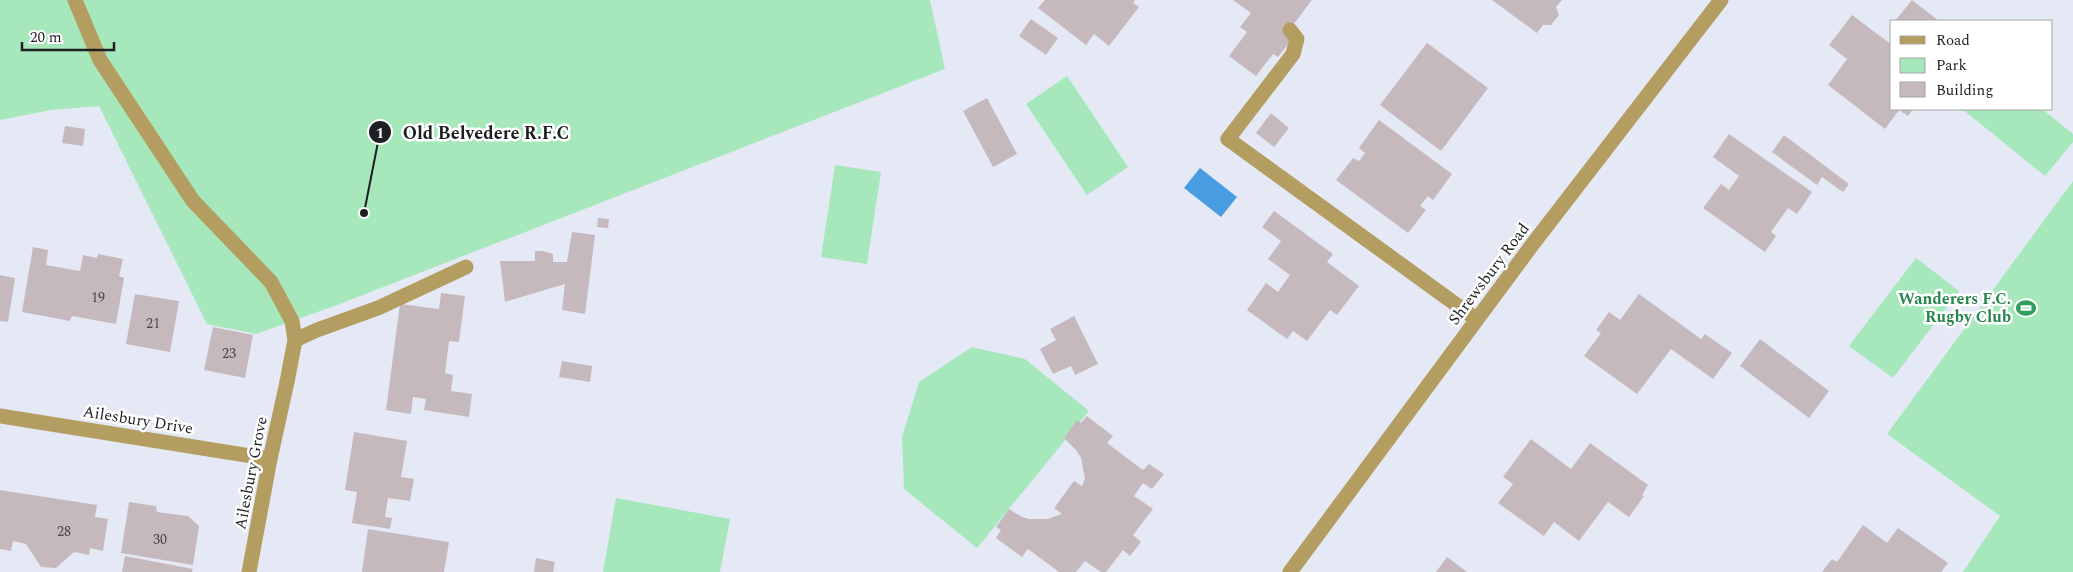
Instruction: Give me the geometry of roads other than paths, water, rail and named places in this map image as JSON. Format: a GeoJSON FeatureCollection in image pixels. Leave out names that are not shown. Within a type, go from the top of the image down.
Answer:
{"type":"FeatureCollection","features":[{"type":"Feature","properties":{"kind":"street"},"geometry":{"type":"LineString","coordinates":[[75,0],[100,60],[193,201],[271,282],[292,321],[295,340],[378,308],[466,266]]}},
{"type":"Feature","properties":{"kind":"street","name":"Shrewsbury Road"},"geometry":{"type":"LineString","coordinates":[[1290,572],[1476,320],[1721,0]]}},
{"type":"Feature","properties":{"kind":"street"},"geometry":{"type":"LineString","coordinates":[[1290,30],[1297,39],[1293,54],[1228,139],[1476,320]]}},
{"type":"Feature","properties":{"kind":"street","name":"Ailesbury Grove"},"geometry":{"type":"LineString","coordinates":[[249,572],[295,340]]}},
{"type":"Feature","properties":{"kind":"street","name":"Ailesbury Drive"},"geometry":{"type":"LineString","coordinates":[[0,416],[270,460]]}},
{"type":"Feature","properties":{"kind":"water"},"geometry":{"type":"Polygon","coordinates":[[[1200,168],[1237,197],[1221,217],[1184,188],[1200,168]]]}},
{"type":"Feature","properties":{"kind":"place","name":"Old Belvedere R.F.C"},"geometry":{"type":"Point","coordinates":[364,213]}},
{"type":"Feature","properties":{"kind":"place","name":"Wanderers F.C. Rugby Club"},"geometry":{"type":"Point","coordinates":[2026,308]}}]}
